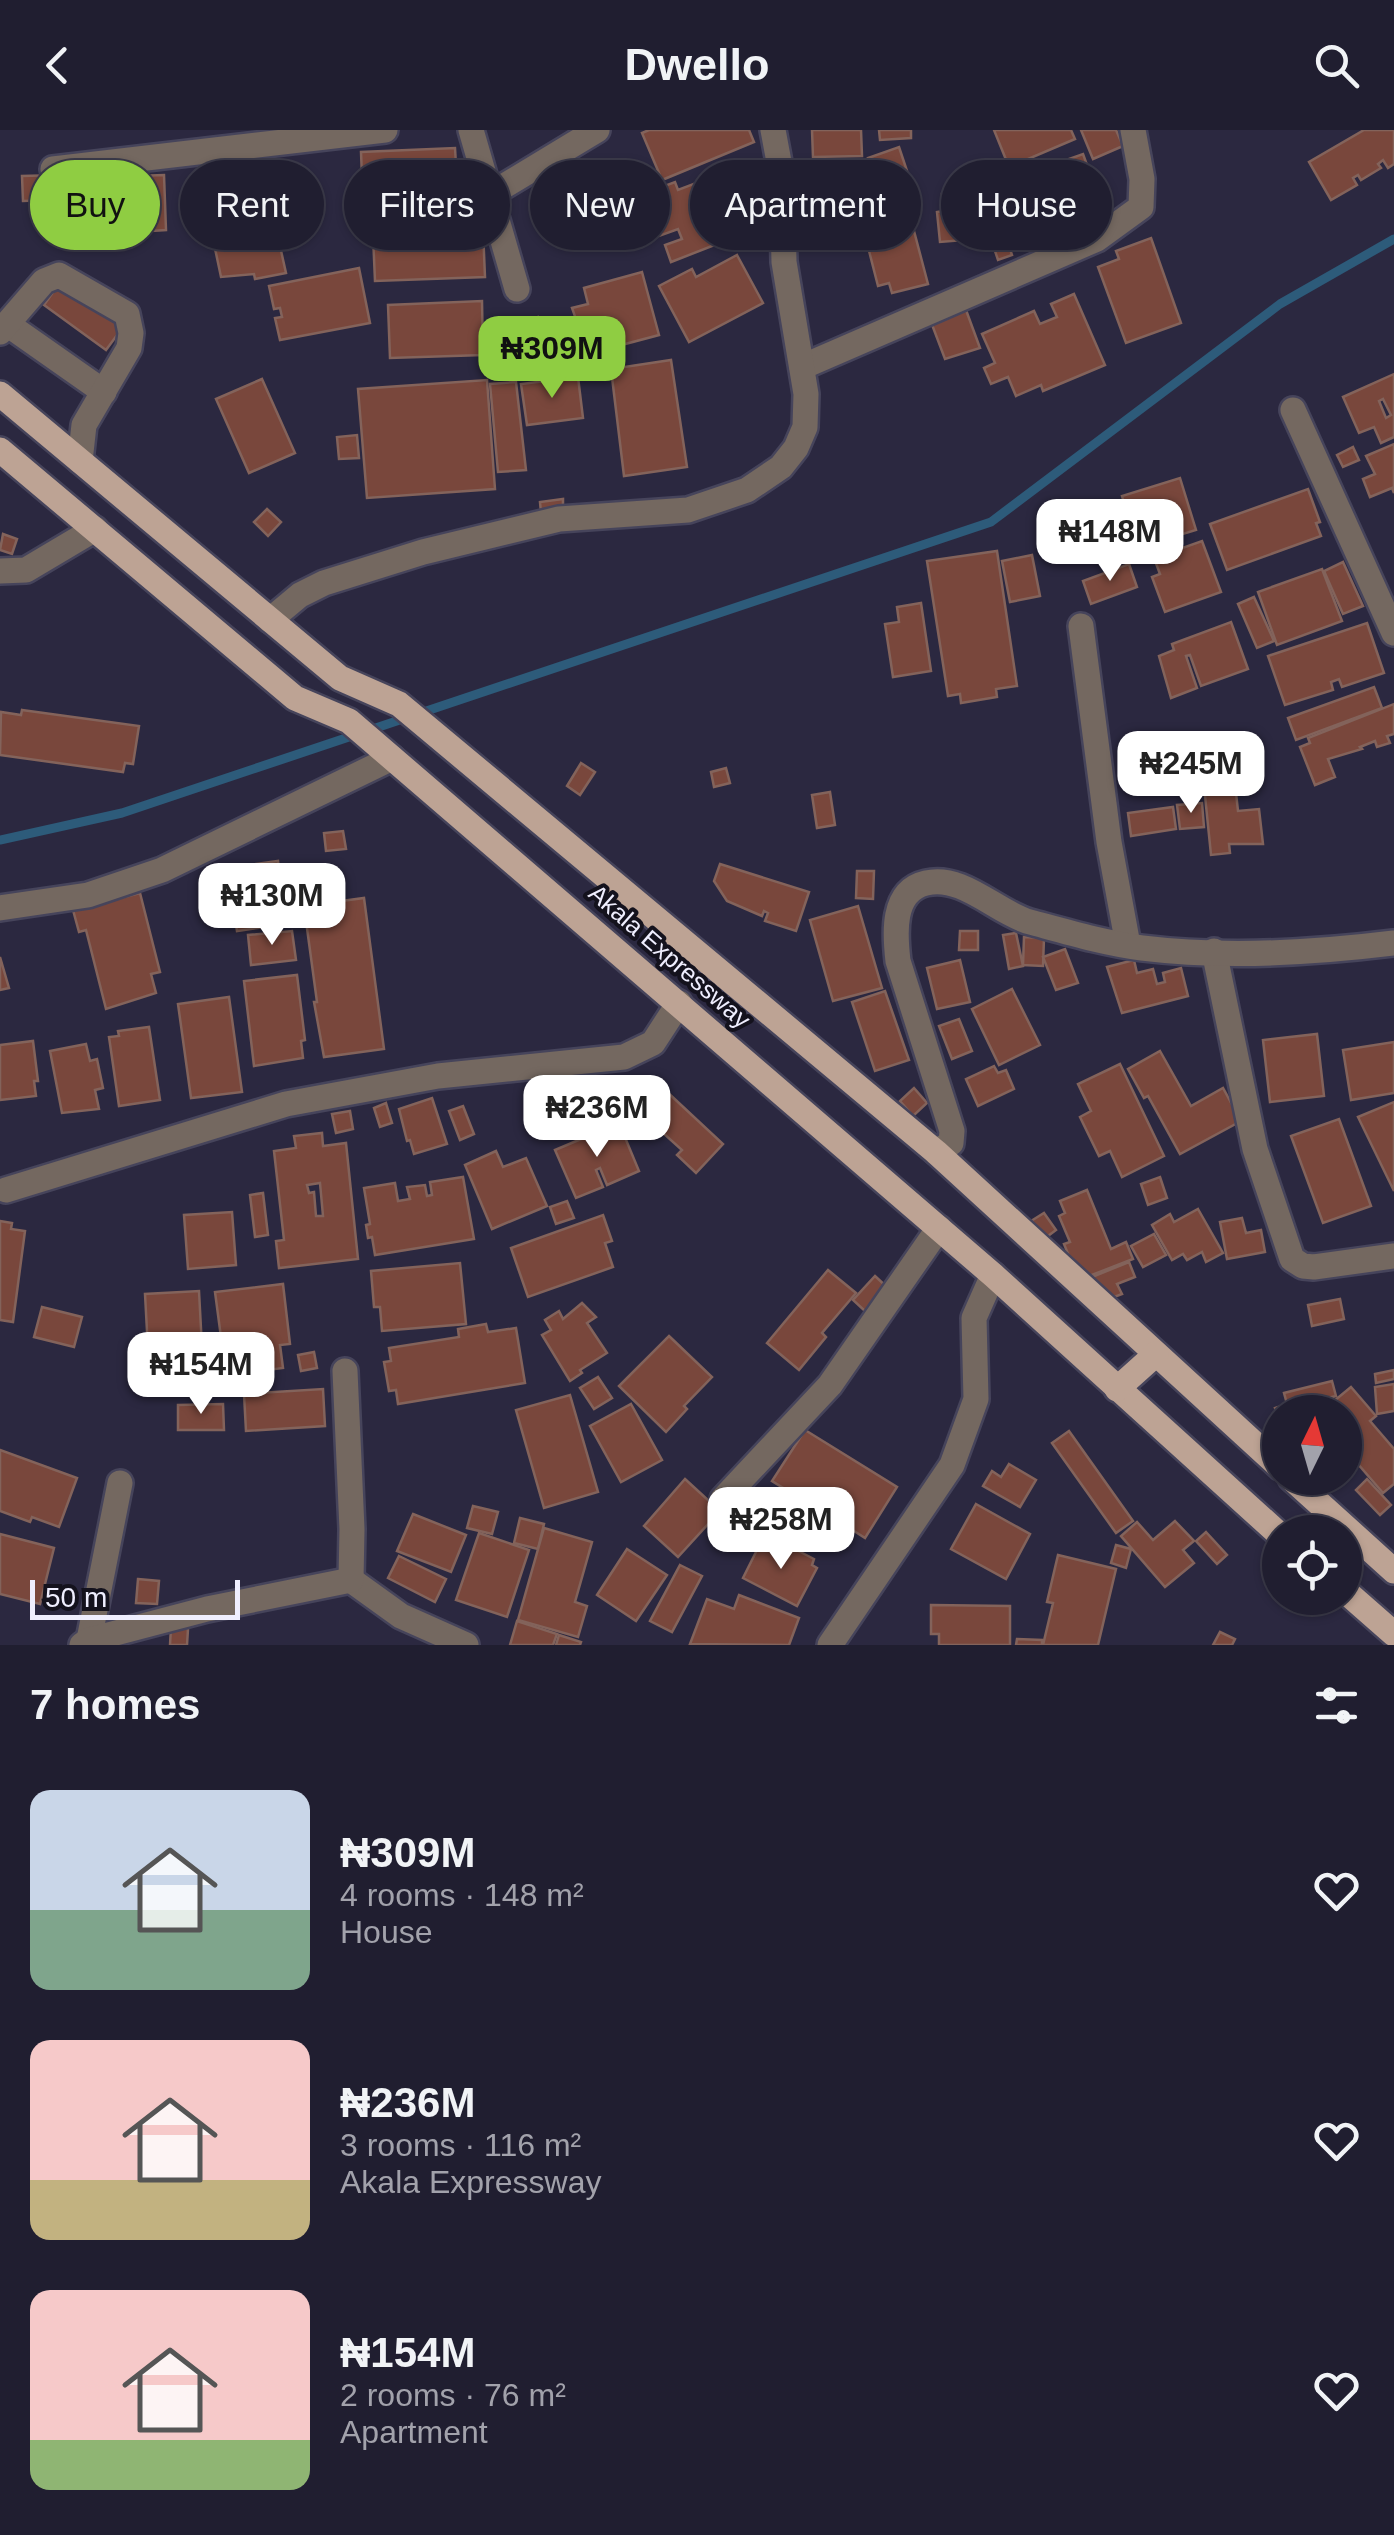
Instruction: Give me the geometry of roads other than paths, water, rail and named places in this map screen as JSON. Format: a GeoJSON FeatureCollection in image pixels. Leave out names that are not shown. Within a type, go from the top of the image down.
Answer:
{"type":"FeatureCollection","features":[{"type":"Feature","properties":{"kind":"main road","name":"Akala Expressway"},"geometry":{"type":"LineString","coordinates":[[0,394],[340,678],[399,704],[936,1152],[1262,1451]]}},
{"type":"Feature","properties":{"kind":"main road","name":"Akala Expressway"},"geometry":{"type":"LineString","coordinates":[[0,450],[295,698],[349,720],[993,1274],[1262,1519]]}},
{"type":"Feature","properties":{"kind":"main road"},"geometry":{"type":"LineString","coordinates":[[1117,1390],[1156,1354]]}},
{"type":"Feature","properties":{"kind":"main road"},"geometry":{"type":"LineString","coordinates":[[1310,1495],[1394,1571]]}},
{"type":"Feature","properties":{"kind":"main road"},"geometry":{"type":"LineString","coordinates":[[1362,1607],[1394,1634]]}},
{"type":"Feature","properties":{"kind":"street"},"geometry":{"type":"LineString","coordinates":[[123,160],[385,130]]}},
{"type":"Feature","properties":{"kind":"street"},"geometry":{"type":"LineString","coordinates":[[471,130],[480,160]]}},
{"type":"Feature","properties":{"kind":"street"},"geometry":{"type":"LineString","coordinates":[[510,183],[597,130]]}},
{"type":"Feature","properties":{"kind":"street"},"geometry":{"type":"LineString","coordinates":[[270,620],[324,582],[423,552],[560,519],[688,510],[747,490],[782,467],[805,428],[802,366],[784,262],[782,178],[773,130]]}},
{"type":"Feature","properties":{"kind":"street"},"geometry":{"type":"LineString","coordinates":[[802,366],[1097,239],[1141,207],[1142,180],[1133,130]]}},
{"type":"Feature","properties":{"kind":"street"},"geometry":{"type":"LineString","coordinates":[[506,250],[517,289]]}},
{"type":"Feature","properties":{"kind":"street"},"geometry":{"type":"LineString","coordinates":[[80,461],[84,426],[104,392],[129,348],[132,334],[126,314],[59,275],[44,281],[4,328],[104,392]]}},
{"type":"Feature","properties":{"kind":"street"},"geometry":{"type":"LineString","coordinates":[[1294,410],[1394,633]]}},
{"type":"Feature","properties":{"kind":"street"},"geometry":{"type":"LineString","coordinates":[[0,571],[26,570],[95,528]]}},
{"type":"Feature","properties":{"kind":"street"},"geometry":{"type":"LineString","coordinates":[[1081,626],[1128,946]]}},
{"type":"Feature","properties":{"kind":"street"},"geometry":{"type":"LineString","coordinates":[[0,908],[88,894],[162,870],[392,758]]}},
{"type":"Feature","properties":{"kind":"street"},"geometry":{"type":"LineString","coordinates":[[936,1152],[951,1143],[952,1131],[898,961],[895,933],[901,904],[922,883],[943,882],[974,893],[1011,917],[1128,946],[1305,952],[1394,943]]}},
{"type":"Feature","properties":{"kind":"street"},"geometry":{"type":"LineString","coordinates":[[1214,950],[1256,1149],[1292,1259],[1314,1267],[1394,1256]]}},
{"type":"Feature","properties":{"kind":"street"},"geometry":{"type":"LineString","coordinates":[[6,1190],[286,1104],[438,1076],[624,1057],[653,1043],[679,1003]]}},
{"type":"Feature","properties":{"kind":"street"},"geometry":{"type":"LineString","coordinates":[[723,1499],[830,1385],[939,1228]]}},
{"type":"Feature","properties":{"kind":"street"},"geometry":{"type":"LineString","coordinates":[[830,1645],[952,1466],[976,1400],[974,1318],[993,1274]]}},
{"type":"Feature","properties":{"kind":"street"},"geometry":{"type":"LineString","coordinates":[[345,1371],[351,1580]]}},
{"type":"Feature","properties":{"kind":"street"},"geometry":{"type":"LineString","coordinates":[[120,1483],[86,1642],[207,1609],[351,1580],[401,1616],[466,1645]]}},
{"type":"Feature","properties":{"kind":"waterway"},"geometry":{"type":"LineString","coordinates":[[0,840],[122,813],[991,522],[1280,304],[1394,239]]}}]}
